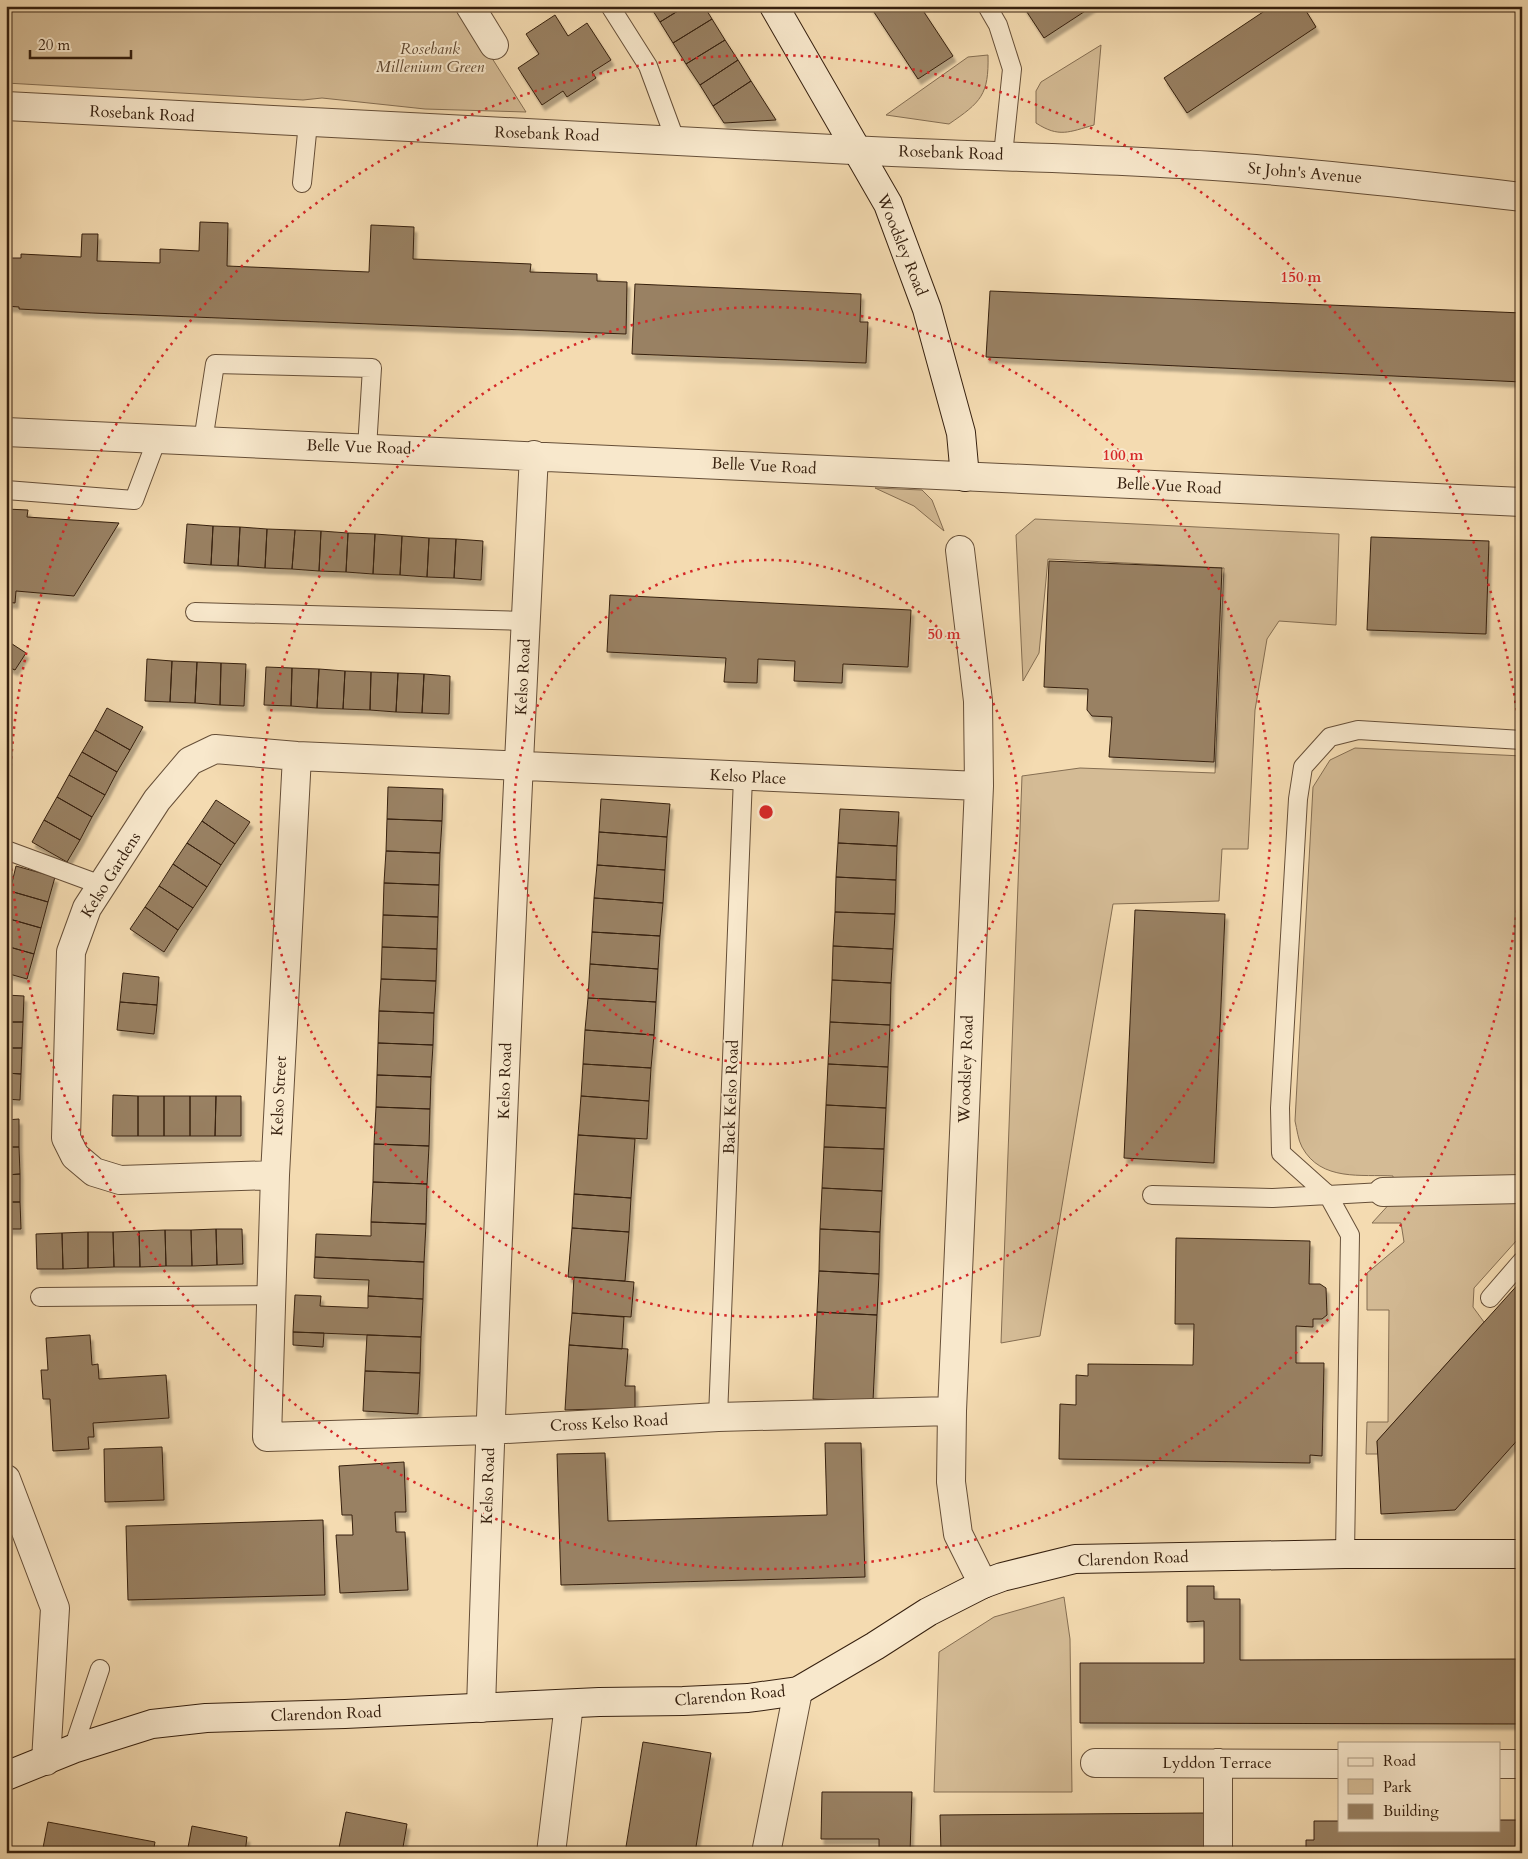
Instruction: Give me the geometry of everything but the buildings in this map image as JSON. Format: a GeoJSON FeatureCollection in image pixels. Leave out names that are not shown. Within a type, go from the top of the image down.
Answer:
{"type":"FeatureCollection","features":[{"type":"Feature","properties":{"kind":"street"},"geometry":{"type":"LineString","coordinates":[[470,6],[494,45]]}},
{"type":"Feature","properties":{"kind":"street","name":"Woodsley Road"},"geometry":{"type":"LineString","coordinates":[[774,6],[888,204],[927,309],[961,433],[965,477]]}},
{"type":"Feature","properties":{"kind":"street","name":"Rosebank Road"},"geometry":{"type":"LineString","coordinates":[[6,106],[490,133],[675,139],[856,150],[1088,159]]}},
{"type":"Feature","properties":{"kind":"street","name":"St John's Avenue"},"geometry":{"type":"LineString","coordinates":[[1088,159],[1334,175],[1522,197]]}},
{"type":"Feature","properties":{"kind":"street","name":"Belle Vue Road"},"geometry":{"type":"LineString","coordinates":[[6,432],[1522,502]]}},
{"type":"Feature","properties":{"kind":"street","name":"Kelso Road"},"geometry":{"type":"LineString","coordinates":[[481,1708],[490,1430],[518,764],[534,455]]}},
{"type":"Feature","properties":{"kind":"street","name":"Woodsley Road"},"geometry":{"type":"LineString","coordinates":[[960,550],[978,701],[978,786],[950,1482],[958,1534],[983,1584]]}},
{"type":"Feature","properties":{"kind":"street","name":"Kelso Gardens"},"geometry":{"type":"LineString","coordinates":[[275,1175],[120,1180],[94,1172],[75,1156],[66,1138],[70,952],[86,908],[157,800],[190,761],[215,749],[298,756],[518,764]]}},
{"type":"Feature","properties":{"kind":"street","name":"Kelso Street"},"geometry":{"type":"LineString","coordinates":[[267,1436],[275,1175],[298,756]]}},
{"type":"Feature","properties":{"kind":"street","name":"Kelso Place"},"geometry":{"type":"LineString","coordinates":[[518,764],[744,777],[978,786]]}},
{"type":"Feature","properties":{"kind":"street"},"geometry":{"type":"LineString","coordinates":[[1382,1192],[1522,1189]]}},
{"type":"Feature","properties":{"kind":"street","name":"Cross Kelso Road"},"geometry":{"type":"LineString","coordinates":[[267,1436],[490,1430],[718,1417],[952,1410]]}},
{"type":"Feature","properties":{"kind":"street"},"geometry":{"type":"LineString","coordinates":[[6,1479],[56,1608],[46,1761]]}},
{"type":"Feature","properties":{"kind":"street","name":"Clarendon Road"},"geometry":{"type":"LineString","coordinates":[[6,1776],[73,1749],[152,1724],[206,1718],[748,1698],[798,1691],[875,1646],[928,1612],[983,1584],[1002,1576],[1075,1559],[1345,1554],[1522,1554]]}},
{"type":"Feature","properties":{"kind":"street"},"geometry":{"type":"LineString","coordinates":[[766,1853],[798,1691]]}},
{"type":"Feature","properties":{"kind":"street"},"geometry":{"type":"LineString","coordinates":[[551,1853],[569,1704]]}},
{"type":"Feature","properties":{"kind":"street","name":"Lyddon Terrace"},"geometry":{"type":"LineString","coordinates":[[1095,1763],[1338,1764]]}},
{"type":"Feature","properties":{"kind":"street"},"geometry":{"type":"LineString","coordinates":[[1218,1763],[1218,1853]]}},
{"type":"Feature","properties":{"kind":"street"},"geometry":{"type":"LineString","coordinates":[[1500,1764],[1522,1764]]}},
{"type":"Feature","properties":{"kind":"lane"},"geometry":{"type":"LineString","coordinates":[[610,6],[648,66],[675,139]]}},
{"type":"Feature","properties":{"kind":"lane"},"geometry":{"type":"LineString","coordinates":[[987,6],[998,25],[1012,69],[1003,155]]}},
{"type":"Feature","properties":{"kind":"lane"},"geometry":{"type":"LineString","coordinates":[[302,183],[308,123]]}},
{"type":"Feature","properties":{"kind":"lane"},"geometry":{"type":"LineString","coordinates":[[203,441],[215,364],[372,368],[367,448]]}},
{"type":"Feature","properties":{"kind":"lane"},"geometry":{"type":"LineString","coordinates":[[6,490],[134,500],[156,439]]}},
{"type":"Feature","properties":{"kind":"lane"},"geometry":{"type":"LineString","coordinates":[[195,612],[526,621]]}},
{"type":"Feature","properties":{"kind":"lane"},"geometry":{"type":"LineString","coordinates":[[1345,1554],[1350,1235],[1328,1195],[1281,1153],[1280,1108],[1298,799],[1303,768],[1330,737],[1358,730],[1522,740]]}},
{"type":"Feature","properties":{"kind":"lane","name":"Back Kelso Road"},"geometry":{"type":"LineString","coordinates":[[718,1417],[744,777]]}},
{"type":"Feature","properties":{"kind":"lane"},"geometry":{"type":"LineString","coordinates":[[6,850],[101,885]]}},
{"type":"Feature","properties":{"kind":"lane"},"geometry":{"type":"LineString","coordinates":[[1152,1195],[1273,1198],[1382,1192]]}},
{"type":"Feature","properties":{"kind":"lane"},"geometry":{"type":"LineString","coordinates":[[1490,1298],[1522,1261]]}},
{"type":"Feature","properties":{"kind":"lane"},"geometry":{"type":"LineString","coordinates":[[40,1297],[271,1295]]}},
{"type":"Feature","properties":{"kind":"lane"},"geometry":{"type":"LineString","coordinates":[[73,1749],[100,1669]]}},
{"type":"Feature","properties":{"kind":"green space","name":"Rosebank Millenium Green"},"geometry":{"type":"Polygon","coordinates":[[[6,6],[459,6],[526,112],[425,109],[322,98],[303,100],[6,83],[6,6]]]}},
{"type":"Feature","properties":{"kind":"green space"},"geometry":{"type":"Polygon","coordinates":[[[1101,45],[1094,125],[1058,132],[1051,131],[1036,123],[1036,91],[1041,82],[1101,45]]]}},
{"type":"Feature","properties":{"kind":"green space"},"geometry":{"type":"Polygon","coordinates":[[[988,55],[985,89],[969,110],[949,124],[886,115],[968,57],[988,55]]]}},
{"type":"Feature","properties":{"kind":"green space"},"geometry":{"type":"Polygon","coordinates":[[[875,488],[922,490],[932,500],[944,531],[914,506],[875,488]]]}},
{"type":"Feature","properties":{"kind":"green space"},"geometry":{"type":"Polygon","coordinates":[[[1035,519],[1339,534],[1336,625],[1279,621],[1267,639],[1255,710],[1248,849],[1222,849],[1219,901],[1113,904],[1040,1336],[1001,1343],[1022,776],[1080,768],[1215,773],[1224,568],[1048,559],[1039,653],[1023,681],[1016,535],[1035,519]]]}},
{"type":"Feature","properties":{"kind":"green space"},"geometry":{"type":"Polygon","coordinates":[[[1355,748],[1522,756],[1522,1199],[1518,1203],[1522,1211],[1522,1220],[1518,1222],[1517,1240],[1474,1288],[1473,1307],[1484,1322],[1377,1441],[1378,1454],[1366,1454],[1367,1422],[1388,1422],[1389,1310],[1367,1310],[1367,1273],[1404,1242],[1401,1223],[1372,1223],[1393,1200],[1393,1176],[1343,1174],[1320,1166],[1310,1158],[1302,1147],[1295,1121],[1313,787],[1330,760],[1355,748]]]}},
{"type":"Feature","properties":{"kind":"green space"},"geometry":{"type":"Polygon","coordinates":[[[1064,1597],[1070,1639],[1072,1792],[934,1792],[939,1652],[994,1617],[1064,1597]]]}}]}
